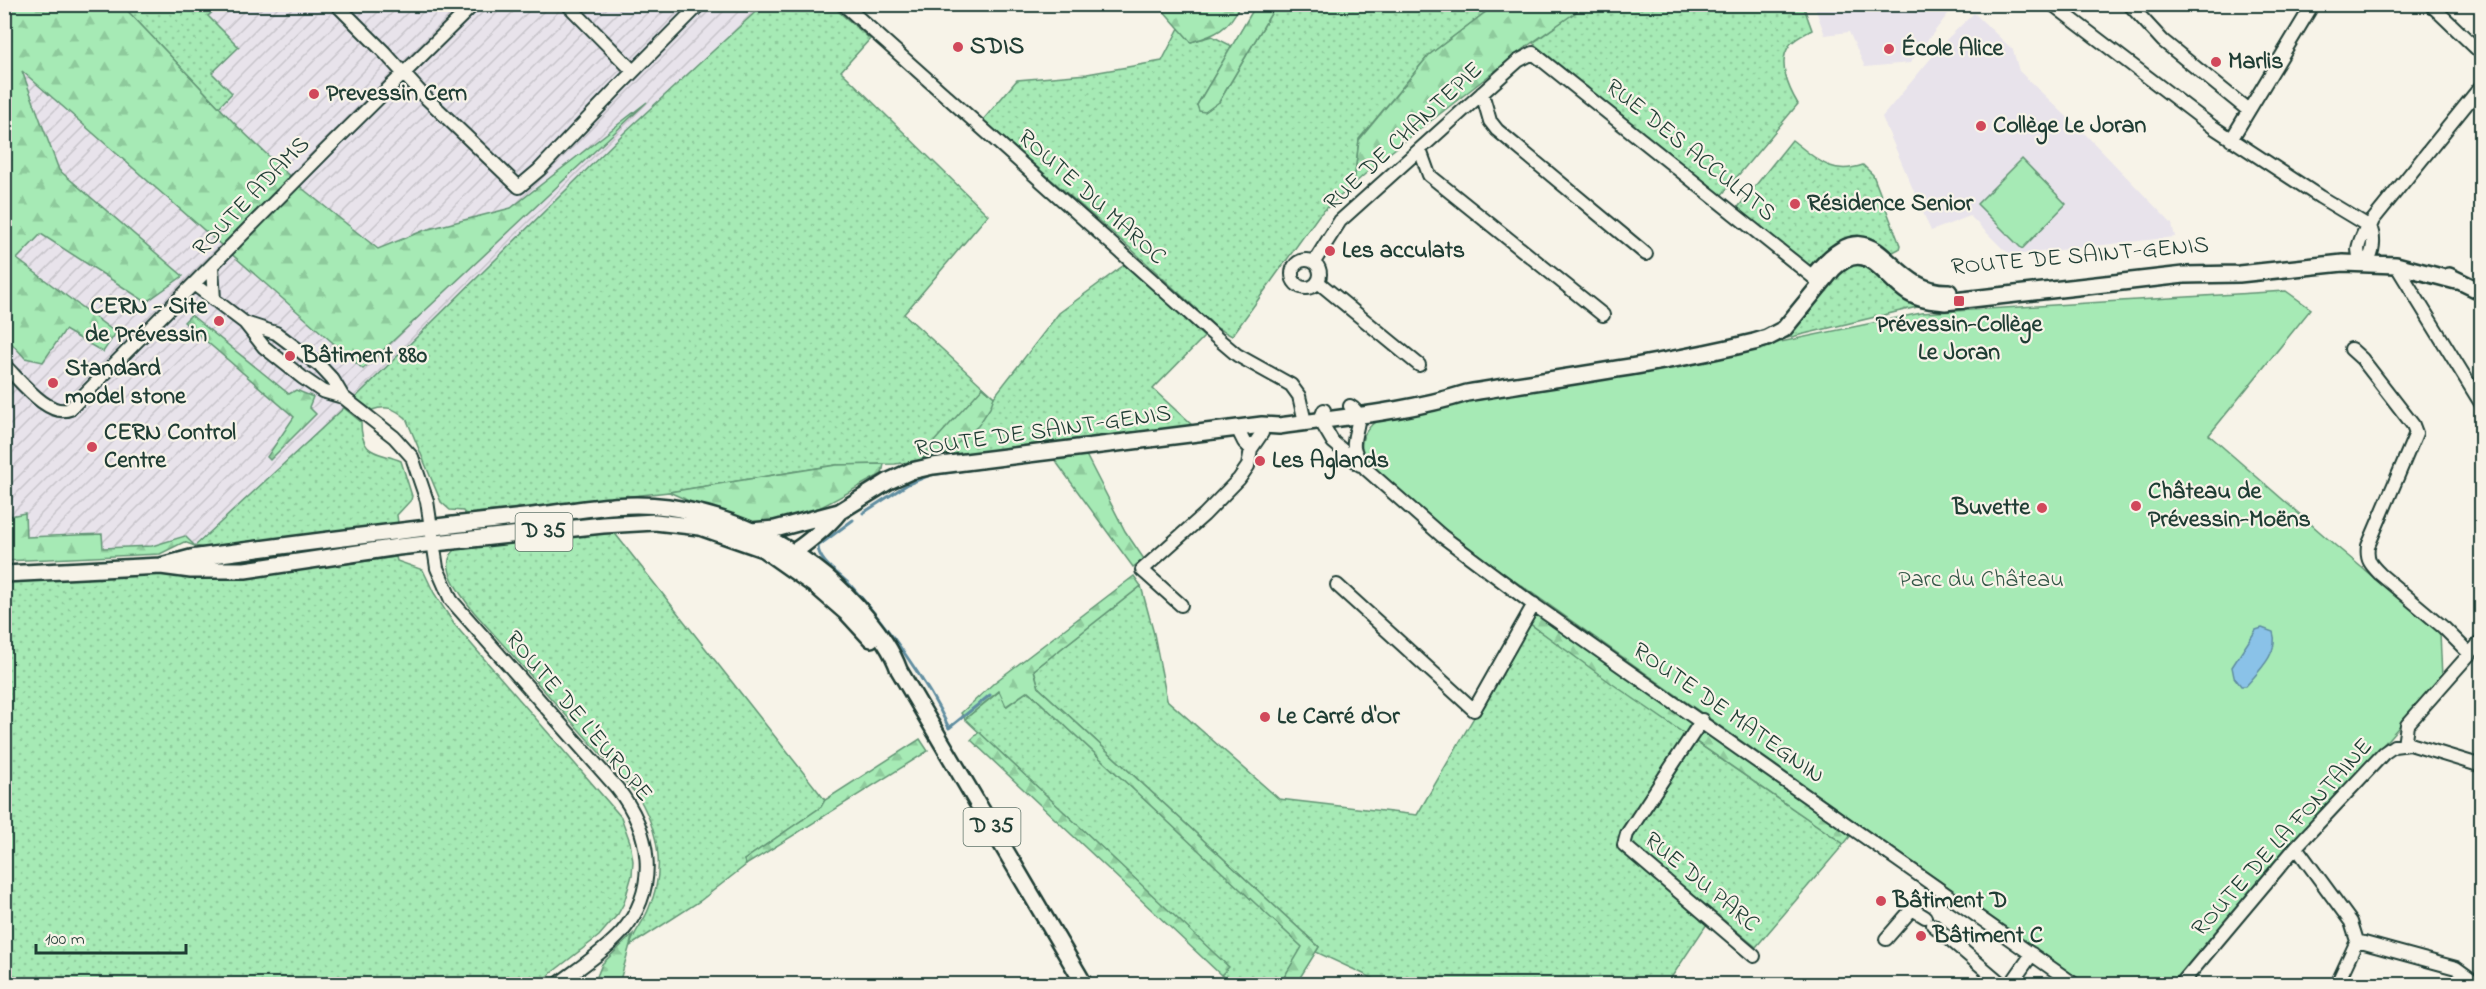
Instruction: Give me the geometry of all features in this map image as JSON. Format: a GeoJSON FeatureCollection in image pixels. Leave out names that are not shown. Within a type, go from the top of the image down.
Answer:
{"type":"FeatureCollection","features":[{"type":"Feature","properties":{"kind":"main road","name":"ROUTE DE SAINT-GENIS"},"geometry":{"type":"LineString","coordinates":[[751,531],[791,525],[839,512],[889,481],[922,468],[1262,425],[1279,426],[1313,416],[1446,399],[1467,393],[1614,368],[1632,361],[1767,328],[1817,280],[1839,249],[1859,244],[1879,253],[1919,286],[1942,292],[2016,289],[2173,267],[2234,266],[2364,257],[2424,264],[2481,292]]}},
{"type":"Feature","properties":{"kind":"main road","name":"ROUTE DE SAINT-GENIS"},"geometry":{"type":"LineString","coordinates":[[2364,257],[2456,281]]}},
{"type":"Feature","properties":{"kind":"main road","name":"D 35"},"geometry":{"type":"LineString","coordinates":[[161,566],[191,558],[431,526],[626,505],[683,510],[751,531],[776,550],[848,614],[899,670]]}},
{"type":"Feature","properties":{"kind":"main road","name":"ROUTE DE SAINT-GENIS"},"geometry":{"type":"LineString","coordinates":[[795,552],[832,521],[839,512]]}},
{"type":"Feature","properties":{"kind":"main road","name":"D 35"},"geometry":{"type":"LineString","coordinates":[[4,574],[161,566],[191,570],[245,570],[433,544],[603,525],[655,522],[700,528],[776,550],[795,552],[857,606],[894,655],[899,670],[1084,984]]}},
{"type":"Feature","properties":{"kind":"main road"},"geometry":{"type":"LineString","coordinates":[[776,550],[780,532],[791,525]]}},
{"type":"Feature","properties":{"kind":"street"},"geometry":{"type":"LineString","coordinates":[[336,4],[519,187],[546,163],[700,4]]}},
{"type":"Feature","properties":{"kind":"street","name":"ROUTE ADAMS"},"geometry":{"type":"LineString","coordinates":[[4,365],[43,402],[57,411],[70,410],[474,4]]}},
{"type":"Feature","properties":{"kind":"street"},"geometry":{"type":"LineString","coordinates":[[567,4],[633,71]]}},
{"type":"Feature","properties":{"kind":"street","name":"ROUTE DU MAROC"},"geometry":{"type":"LineString","coordinates":[[843,4],[1217,338],[1237,355],[1291,385],[1313,416]]}},
{"type":"Feature","properties":{"kind":"street"},"geometry":{"type":"LineString","coordinates":[[2052,4],[2231,140],[2370,227],[2373,232],[2364,257]]}},
{"type":"Feature","properties":{"kind":"street"},"geometry":{"type":"LineString","coordinates":[[2129,4],[2163,41],[2248,110]]}},
{"type":"Feature","properties":{"kind":"street"},"geometry":{"type":"LineString","coordinates":[[2231,140],[2313,4]]}},
{"type":"Feature","properties":{"kind":"street"},"geometry":{"type":"LineString","coordinates":[[2430,4],[2481,54]]}},
{"type":"Feature","properties":{"kind":"street","name":"RUE DE CHANTEPIE"},"geometry":{"type":"LineString","coordinates":[[1314,262],[1340,221],[1525,55],[1533,53]]}},
{"type":"Feature","properties":{"kind":"street","name":"RUE DES ACCULATS"},"geometry":{"type":"LineString","coordinates":[[1533,53],[1817,280]]}},
{"type":"Feature","properties":{"kind":"street"},"geometry":{"type":"LineString","coordinates":[[2370,227],[2373,220],[2481,85]]}},
{"type":"Feature","properties":{"kind":"street"},"geometry":{"type":"LineString","coordinates":[[1482,93],[1490,121],[1497,130],[1646,254]]}},
{"type":"Feature","properties":{"kind":"street"},"geometry":{"type":"LineString","coordinates":[[1420,150],[1429,175],[1603,315]]}},
{"type":"Feature","properties":{"kind":"street"},"geometry":{"type":"LineString","coordinates":[[1307,260],[1314,262],[1321,273],[1318,282],[1309,288],[1296,284],[1292,274],[1298,262],[1307,260]]}},
{"type":"Feature","properties":{"kind":"street"},"geometry":{"type":"LineString","coordinates":[[2396,265],[2481,405]]}},
{"type":"Feature","properties":{"kind":"street"},"geometry":{"type":"LineString","coordinates":[[212,267],[214,300]]}},
{"type":"Feature","properties":{"kind":"street"},"geometry":{"type":"LineString","coordinates":[[1318,282],[1419,365]]}},
{"type":"Feature","properties":{"kind":"street"},"geometry":{"type":"LineString","coordinates":[[195,285],[245,323],[264,348],[303,378],[322,391],[343,397]]}},
{"type":"Feature","properties":{"kind":"street"},"geometry":{"type":"LineString","coordinates":[[245,323],[276,333],[333,380],[343,397]]}},
{"type":"Feature","properties":{"kind":"street"},"geometry":{"type":"LineString","coordinates":[[2351,349],[2362,359],[2413,425],[2416,433],[2368,546],[2367,557],[2380,574],[2469,652]]}},
{"type":"Feature","properties":{"kind":"street","name":"ROUTE DE L'EUROPE"},"geometry":{"type":"LineString","coordinates":[[343,397],[394,437],[412,457],[425,495],[437,568],[451,600],[617,788],[632,809],[644,836],[647,877],[634,914],[612,942],[558,984]]}},
{"type":"Feature","properties":{"kind":"street","name":"ROUTE DE MATEGNIN"},"geometry":{"type":"LineString","coordinates":[[1354,410],[1354,447],[1358,459],[1366,469]]}},
{"type":"Feature","properties":{"kind":"street","name":"ROUTE DE MATEGNIN"},"geometry":{"type":"LineString","coordinates":[[1313,416],[1333,442],[1351,459],[1366,469],[1442,536],[1534,604],[1702,720],[2074,984]]}},
{"type":"Feature","properties":{"kind":"street"},"geometry":{"type":"LineString","coordinates":[[1181,605],[1142,570],[1204,515],[1239,479],[1248,466],[1251,449],[1259,439],[1262,425]]}},
{"type":"Feature","properties":{"kind":"street"},"geometry":{"type":"LineString","coordinates":[[1237,428],[1244,442],[1251,449]]}},
{"type":"Feature","properties":{"kind":"street"},"geometry":{"type":"LineString","coordinates":[[1337,585],[1474,710],[1534,604]]}},
{"type":"Feature","properties":{"kind":"street","name":"ROUTE DE LA FONTAINE"},"geometry":{"type":"LineString","coordinates":[[2181,984],[2296,847],[2384,753],[2394,746],[2404,745],[2407,725],[2481,640]]}},
{"type":"Feature","properties":{"kind":"street","name":"RUE DU PARC"},"geometry":{"type":"LineString","coordinates":[[1702,720],[1627,834],[1624,845],[1754,956]]}},
{"type":"Feature","properties":{"kind":"street"},"geometry":{"type":"LineString","coordinates":[[2404,745],[2410,744],[2481,765]]}},
{"type":"Feature","properties":{"kind":"street"},"geometry":{"type":"LineString","coordinates":[[2296,847],[2351,922],[2357,941],[2337,984]]}},
{"type":"Feature","properties":{"kind":"street"},"geometry":{"type":"LineString","coordinates":[[1886,939],[1912,909],[2002,984]]}},
{"type":"Feature","properties":{"kind":"street"},"geometry":{"type":"LineString","coordinates":[[2357,941],[2456,968],[2478,984]]}},
{"type":"Feature","properties":{"kind":"street"},"geometry":{"type":"LineString","coordinates":[[2011,984],[2032,954]]}},
{"type":"Feature","properties":{"kind":"shaded area","name":"École Alice"},"geometry":{"type":"Polygon","coordinates":[[[1814,4],[1955,5],[1910,63],[1865,67],[1849,32],[1825,35],[1814,4]]]}},
{"type":"Feature","properties":{"kind":"shaded area","name":"CERN - Site de Prévessin"},"geometry":{"type":"Polygon","coordinates":[[[5,5],[762,5],[654,105],[338,414],[195,546],[185,536],[152,546],[5,551],[5,5]]]}},
{"type":"Feature","properties":{"kind":"shaded area","name":"Collège Le Joran"},"geometry":{"type":"Polygon","coordinates":[[[1974,13],[2013,50],[2019,71],[2086,135],[2172,224],[2175,237],[2013,255],[2004,250],[1970,216],[1931,231],[1882,117],[1947,39],[1974,13]]]}},
{"type":"Feature","properties":{"kind":"green space"},"geometry":{"type":"Polygon","coordinates":[[[1163,4],[1240,5],[1231,20],[1221,30],[1191,42],[1162,9],[1163,4]]]}},
{"type":"Feature","properties":{"kind":"green space"},"geometry":{"type":"Polygon","coordinates":[[[1586,4],[1803,5],[1812,30],[1791,43],[1784,60],[1788,84],[1798,104],[1720,197],[1533,43],[1586,4]]]}},
{"type":"Feature","properties":{"kind":"green space"},"geometry":{"type":"Polygon","coordinates":[[[5,5],[122,5],[238,127],[303,189],[378,249],[425,230],[511,208],[647,102],[363,369],[22,71],[59,170],[183,276],[146,302],[41,234],[17,259],[116,333],[103,352],[65,330],[43,362],[25,358],[5,336],[5,5]]]}},
{"type":"Feature","properties":{"kind":"green space"},"geometry":{"type":"Polygon","coordinates":[[[122,5],[219,5],[208,16],[239,47],[212,73],[232,93],[219,107],[122,5]]]}},
{"type":"Feature","properties":{"kind":"green space"},"geometry":{"type":"Polygon","coordinates":[[[763,5],[831,5],[870,39],[841,71],[988,215],[904,314],[994,397],[1059,313],[1127,263],[1204,337],[1153,389],[1193,426],[1041,443],[895,464],[836,465],[669,492],[465,514],[463,511],[450,510],[441,502],[406,418],[390,408],[372,410],[355,398],[626,131],[763,5]]]}},
{"type":"Feature","properties":{"kind":"green space"},"geometry":{"type":"Polygon","coordinates":[[[1256,5],[1276,5],[1219,102],[1205,112],[1199,111],[1197,105],[1256,5]]]}},
{"type":"Feature","properties":{"kind":"green space"},"geometry":{"type":"Polygon","coordinates":[[[1276,5],[1495,5],[1429,55],[1359,139],[1354,184],[1319,215],[1232,336],[1217,328],[1130,248],[983,120],[1017,80],[1087,74],[1162,61],[1179,28],[1191,42],[1212,36],[1232,46],[1197,105],[1219,102],[1276,5]]]}},
{"type":"Feature","properties":{"kind":"green space"},"geometry":{"type":"Polygon","coordinates":[[[1495,5],[1586,5],[1523,49],[1382,159],[1354,184],[1359,140],[1429,55],[1495,5]]]}},
{"type":"Feature","properties":{"kind":"green space"},"geometry":{"type":"Polygon","coordinates":[[[1792,140],[1825,164],[1841,168],[1863,165],[1873,175],[1900,245],[1899,249],[1891,253],[1810,268],[1736,210],[1792,140]]]}},
{"type":"Feature","properties":{"kind":"green space"},"geometry":{"type":"Polygon","coordinates":[[[2022,159],[2066,204],[2022,249],[1977,204],[2022,159]]]}},
{"type":"Feature","properties":{"kind":"green space"},"geometry":{"type":"Polygon","coordinates":[[[1863,262],[1917,307],[1783,339],[1841,267],[1863,262]]]}},
{"type":"Feature","properties":{"kind":"green space","name":"Parc du Château"},"geometry":{"type":"Polygon","coordinates":[[[2286,291],[2311,309],[2209,435],[2440,633],[2442,678],[2172,984],[2085,984],[1454,538],[1388,484],[1366,459],[1362,448],[1364,435],[1380,417],[1636,372],[1921,313],[2286,291]]]}},
{"type":"Feature","properties":{"kind":"green space"},"geometry":{"type":"Polygon","coordinates":[[[191,315],[289,394],[296,390],[313,397],[309,407],[316,414],[270,460],[267,457],[294,417],[184,322],[191,315]]]}},
{"type":"Feature","properties":{"kind":"green space"},"geometry":{"type":"Polygon","coordinates":[[[983,387],[994,397],[990,408],[978,426],[940,458],[922,460],[931,445],[983,387]]]}},
{"type":"Feature","properties":{"kind":"green space"},"geometry":{"type":"Polygon","coordinates":[[[344,408],[361,422],[367,447],[401,461],[412,496],[397,515],[398,523],[213,550],[195,546],[344,408]]]}},
{"type":"Feature","properties":{"kind":"green space"},"geometry":{"type":"Polygon","coordinates":[[[1086,455],[1125,531],[1144,559],[1133,567],[1054,459],[1086,455]]]}},
{"type":"Feature","properties":{"kind":"green space"},"geometry":{"type":"Polygon","coordinates":[[[884,464],[882,474],[819,508],[785,521],[751,523],[741,521],[709,511],[669,492],[836,465],[884,464]]]}},
{"type":"Feature","properties":{"kind":"green space"},"geometry":{"type":"Polygon","coordinates":[[[25,513],[26,537],[102,534],[103,548],[152,546],[185,536],[195,546],[184,542],[160,554],[5,561],[5,517],[25,513]]]}},
{"type":"Feature","properties":{"kind":"green space"},"geometry":{"type":"Polygon","coordinates":[[[613,531],[825,800],[821,807],[744,860],[746,865],[700,901],[630,946],[649,908],[657,879],[655,837],[645,809],[638,796],[474,612],[457,589],[449,570],[451,554],[458,548],[613,531]]]}},
{"type":"Feature","properties":{"kind":"green space"},"geometry":{"type":"Polygon","coordinates":[[[396,557],[397,561],[423,570],[434,593],[454,624],[621,817],[630,842],[633,861],[632,875],[624,903],[618,914],[599,936],[537,984],[15,984],[5,972],[5,581],[169,574],[265,575],[396,557]]]}},
{"type":"Feature","properties":{"kind":"green space"},"geometry":{"type":"Polygon","coordinates":[[[1134,576],[1141,586],[1034,670],[1039,688],[1319,947],[1296,984],[1280,984],[1302,947],[1028,691],[1006,706],[999,691],[965,719],[961,713],[995,682],[1134,576]]]}},
{"type":"Feature","properties":{"kind":"green space"},"geometry":{"type":"Polygon","coordinates":[[[1141,586],[1154,634],[1167,700],[1279,799],[1417,815],[1529,623],[1685,734],[1618,837],[1621,851],[1707,924],[1667,984],[1385,984],[1316,952],[1319,947],[1039,688],[1034,670],[1141,586]]]}},
{"type":"Feature","properties":{"kind":"green space"},"geometry":{"type":"Polygon","coordinates":[[[1537,611],[1852,834],[1844,844],[1611,683],[1529,623],[1537,611]]]}},
{"type":"Feature","properties":{"kind":"green space"},"geometry":{"type":"Polygon","coordinates":[[[1000,691],[1007,706],[1028,691],[1303,947],[1280,984],[1232,984],[1221,975],[1228,967],[965,719],[1000,691]]]}},
{"type":"Feature","properties":{"kind":"green space"},"geometry":{"type":"Polygon","coordinates":[[[979,732],[1229,967],[1221,975],[971,740],[979,732]]]}},
{"type":"Feature","properties":{"kind":"green space"},"geometry":{"type":"Polygon","coordinates":[[[920,739],[928,751],[746,865],[744,860],[821,807],[825,800],[920,739]]]}},
{"type":"Feature","properties":{"kind":"green space"},"geometry":{"type":"Polygon","coordinates":[[[1696,742],[1844,844],[1756,947],[1633,845],[1632,839],[1696,742]]]}},
{"type":"Feature","properties":{"kind":"green space"},"geometry":{"type":"Polygon","coordinates":[[[633,934],[619,984],[594,984],[602,964],[633,934]]]}},
{"type":"Feature","properties":{"kind":"water"},"geometry":{"type":"Polygon","coordinates":[[[2262,628],[2273,632],[2271,654],[2246,686],[2241,686],[2234,677],[2232,667],[2256,630],[2262,628]]]}},
{"type":"Feature","properties":{"kind":"waterway"},"geometry":{"type":"LineString","coordinates":[[863,513],[908,484],[930,475],[1080,455]]}},
{"type":"Feature","properties":{"kind":"waterway"},"geometry":{"type":"LineString","coordinates":[[853,520],[818,546],[819,552],[826,563],[852,587],[892,636],[918,673],[949,728],[990,695]]}},
{"type":"Feature","properties":{"kind":"place","name":"SDIS"},"geometry":{"type":"Point","coordinates":[958,47]}},
{"type":"Feature","properties":{"kind":"place","name":"École Alice"},"geometry":{"type":"Point","coordinates":[1889,49]}},
{"type":"Feature","properties":{"kind":"place","name":"Marlis"},"geometry":{"type":"Point","coordinates":[2216,62]}},
{"type":"Feature","properties":{"kind":"place","name":"Prevessin Cern"},"geometry":{"type":"Point","coordinates":[314,94]}},
{"type":"Feature","properties":{"kind":"place","name":"Collège Le Joran"},"geometry":{"type":"Point","coordinates":[1981,126]}},
{"type":"Feature","properties":{"kind":"place","name":"Résidence Senior"},"geometry":{"type":"Point","coordinates":[1795,204]}},
{"type":"Feature","properties":{"kind":"place","name":"Les acculats"},"geometry":{"type":"Point","coordinates":[1330,251]}},
{"type":"Feature","properties":{"kind":"place","name":"Prévessin-Collège Le Joran"},"geometry":{"type":"Point","coordinates":[1959,301]}},
{"type":"Feature","properties":{"kind":"place","name":"CERN - Site de Prévessin"},"geometry":{"type":"Point","coordinates":[219,321]}},
{"type":"Feature","properties":{"kind":"place","name":"Bâtiment 880"},"geometry":{"type":"Point","coordinates":[290,356]}},
{"type":"Feature","properties":{"kind":"place","name":"Standard model stone"},"geometry":{"type":"Point","coordinates":[53,383]}},
{"type":"Feature","properties":{"kind":"place","name":"CERN Control Centre"},"geometry":{"type":"Point","coordinates":[92,447]}},
{"type":"Feature","properties":{"kind":"place","name":"Les Aglands"},"geometry":{"type":"Point","coordinates":[1260,461]}},
{"type":"Feature","properties":{"kind":"place","name":"Château de Prévessin-Moëns"},"geometry":{"type":"Point","coordinates":[2136,506]}},
{"type":"Feature","properties":{"kind":"place","name":"Buvette"},"geometry":{"type":"Point","coordinates":[2042,508]}},
{"type":"Feature","properties":{"kind":"place","name":"Le Carré d'Or"},"geometry":{"type":"Point","coordinates":[1265,717]}},
{"type":"Feature","properties":{"kind":"place","name":"Bâtiment D"},"geometry":{"type":"Point","coordinates":[1881,901]}},
{"type":"Feature","properties":{"kind":"place","name":"Bâtiment C"},"geometry":{"type":"Point","coordinates":[1921,936]}}]}
